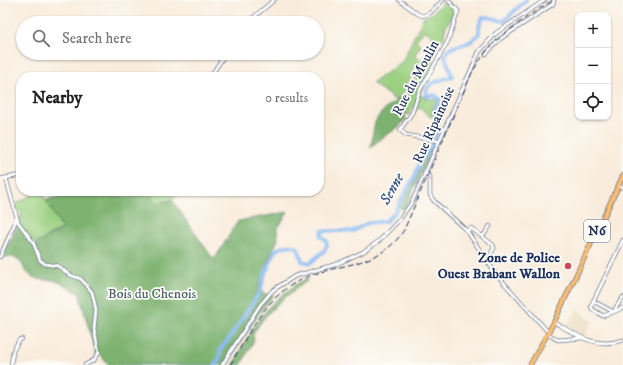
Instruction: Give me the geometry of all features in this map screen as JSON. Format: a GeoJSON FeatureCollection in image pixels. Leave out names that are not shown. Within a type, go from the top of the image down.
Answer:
{"type":"FeatureCollection","features":[{"type":"Feature","properties":{"kind":"main road","name":"N6"},"geometry":{"type":"LineString","coordinates":[[530,365],[548,334],[621,187],[623,176]]}},
{"type":"Feature","properties":{"kind":"street"},"geometry":{"type":"LineString","coordinates":[[255,16],[274,0]]}},
{"type":"Feature","properties":{"kind":"street"},"geometry":{"type":"LineString","coordinates":[[399,0],[423,16],[430,13],[443,0]]}},
{"type":"Feature","properties":{"kind":"street","name":"Rue du Moulin"},"geometry":{"type":"LineString","coordinates":[[436,140],[406,135],[400,130],[412,113],[419,92],[449,38],[458,11],[448,0]]}},
{"type":"Feature","properties":{"kind":"street","name":"Rue Ripainoise"},"geometry":{"type":"LineString","coordinates":[[222,365],[268,295],[287,280],[346,260],[379,241],[394,227],[407,210],[425,172],[436,140],[473,64],[482,49],[496,33],[546,0]]}},
{"type":"Feature","properties":{"kind":"street"},"geometry":{"type":"LineString","coordinates":[[486,54],[500,40],[553,4],[554,0]]}},
{"type":"Feature","properties":{"kind":"street"},"geometry":{"type":"LineString","coordinates":[[213,72],[221,60]]}},
{"type":"Feature","properties":{"kind":"street"},"geometry":{"type":"LineString","coordinates":[[425,172],[430,178],[430,195],[467,231],[496,274],[548,334],[558,340],[582,338]]}},
{"type":"Feature","properties":{"kind":"street"},"geometry":{"type":"LineString","coordinates":[[0,179],[16,176]]}},
{"type":"Feature","properties":{"kind":"street"},"geometry":{"type":"LineString","coordinates":[[6,178],[20,226],[33,242],[42,262],[58,266],[70,275],[81,279],[92,292],[96,310],[94,330],[99,352],[94,360],[85,365]]}},
{"type":"Feature","properties":{"kind":"street"},"geometry":{"type":"LineString","coordinates":[[0,257],[17,218]]}},
{"type":"Feature","properties":{"kind":"street"},"geometry":{"type":"LineString","coordinates":[[483,236],[490,226]]}},
{"type":"Feature","properties":{"kind":"street"},"geometry":{"type":"LineString","coordinates":[[467,231],[472,228],[494,246],[486,261]]}},
{"type":"Feature","properties":{"kind":"street"},"geometry":{"type":"LineString","coordinates":[[623,240],[591,308],[601,316],[623,308]]}},
{"type":"Feature","properties":{"kind":"street"},"geometry":{"type":"LineString","coordinates":[[613,311],[623,297]]}},
{"type":"Feature","properties":{"kind":"street"},"geometry":{"type":"LineString","coordinates":[[593,301],[613,311]]}},
{"type":"Feature","properties":{"kind":"street"},"geometry":{"type":"LineString","coordinates":[[554,322],[582,338],[598,343],[623,340]]}},
{"type":"Feature","properties":{"kind":"street"},"geometry":{"type":"LineString","coordinates":[[11,365],[13,351],[19,340],[22,339]]}},
{"type":"Feature","properties":{"kind":"shaded area"},"geometry":{"type":"Polygon","coordinates":[[[577,309],[592,321],[584,336],[565,326],[577,309]]]}},
{"type":"Feature","properties":{"kind":"green space"},"geometry":{"type":"Polygon","coordinates":[[[445,1],[455,12],[445,28],[444,38],[440,42],[425,30],[416,40],[421,45],[414,56],[425,61],[435,62],[409,115],[406,114],[405,104],[420,65],[417,63],[405,90],[395,100],[372,83],[402,62],[423,18],[431,14],[445,1]]]}},
{"type":"Feature","properties":{"kind":"green space"},"geometry":{"type":"Polygon","coordinates":[[[408,93],[403,110],[406,119],[398,127],[370,148],[374,126],[380,114],[399,98],[408,93]]]}},
{"type":"Feature","properties":{"kind":"green space"},"geometry":{"type":"Polygon","coordinates":[[[420,95],[428,99],[437,99],[437,102],[433,106],[433,116],[430,117],[420,107],[414,112],[420,95]]]}},
{"type":"Feature","properties":{"kind":"green space"},"geometry":{"type":"Polygon","coordinates":[[[431,151],[404,210],[398,207],[420,164],[431,151]]]}},
{"type":"Feature","properties":{"kind":"green space"},"geometry":{"type":"Polygon","coordinates":[[[30,196],[44,196],[62,228],[36,244],[21,227],[19,220],[22,214],[19,210],[17,211],[15,204],[30,196]]]}},
{"type":"Feature","properties":{"kind":"green space","name":"Bois du Chenois"},"geometry":{"type":"Polygon","coordinates":[[[62,196],[152,196],[155,204],[172,200],[214,260],[238,221],[288,212],[277,229],[278,239],[264,271],[259,289],[264,294],[274,295],[262,309],[225,365],[108,365],[100,354],[96,355],[79,293],[57,282],[33,277],[25,270],[16,258],[2,257],[18,225],[34,245],[62,229],[46,200],[62,196]]]}},
{"type":"Feature","properties":{"kind":"green space"},"geometry":{"type":"Polygon","coordinates":[[[152,196],[176,196],[172,200],[155,204],[152,196]]]}},
{"type":"Feature","properties":{"kind":"green space"},"geometry":{"type":"Polygon","coordinates":[[[307,278],[308,280],[284,298],[265,317],[253,334],[254,340],[241,365],[233,365],[262,315],[281,296],[307,278]]]}},
{"type":"Feature","properties":{"kind":"waterway","name":"Senne"},"geometry":{"type":"LineString","coordinates":[[215,365],[219,359],[221,348],[229,339],[260,292],[265,273],[276,250],[281,247],[293,246],[298,248],[302,261],[310,263],[325,250],[327,245],[326,240],[321,236],[322,231],[353,231],[368,223],[386,221],[394,213],[414,178],[420,163],[433,144],[438,128],[435,110],[440,99],[435,95],[426,96],[426,91],[434,82],[452,76],[445,56],[447,51],[451,48],[470,42],[479,34],[479,27],[483,17],[504,21],[526,0]]}},
{"type":"Feature","properties":{"kind":"railway"},"geometry":{"type":"LineString","coordinates":[[230,365],[249,332],[263,312],[271,302],[290,286],[320,272],[366,260],[393,244],[404,230],[478,62],[496,41],[518,23],[553,0]]}},
{"type":"Feature","properties":{"kind":"place","name":"Zone de Police Ouest Brabant Wallon"},"geometry":{"type":"Point","coordinates":[568,266]}}]}
